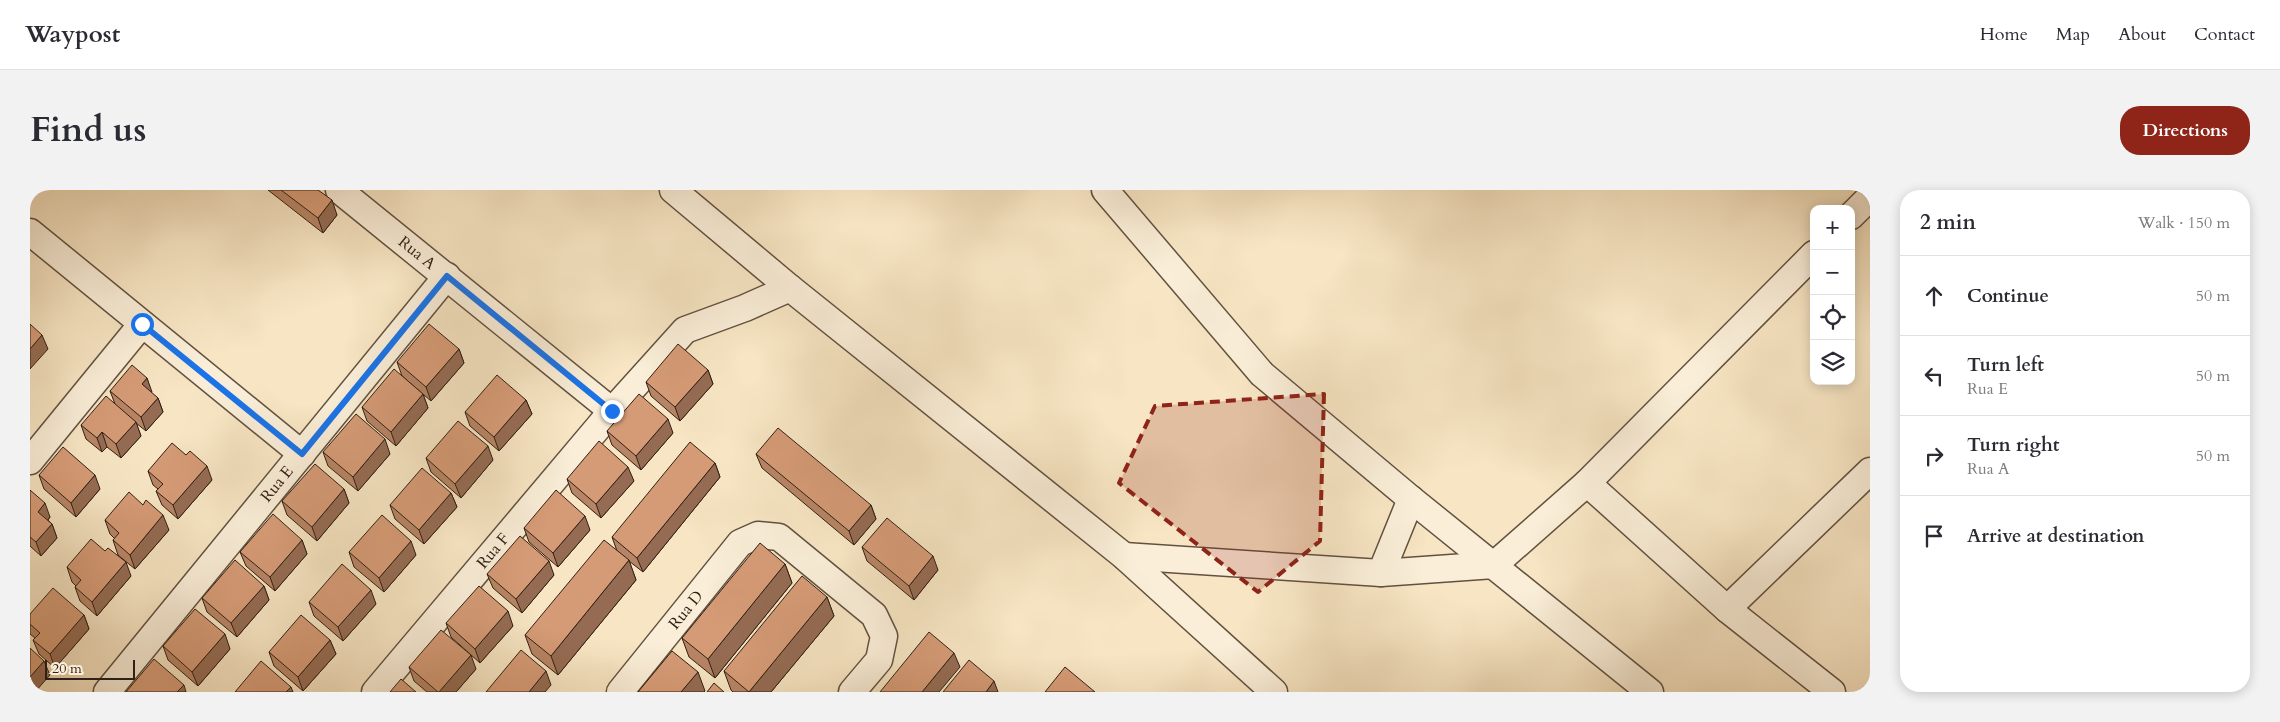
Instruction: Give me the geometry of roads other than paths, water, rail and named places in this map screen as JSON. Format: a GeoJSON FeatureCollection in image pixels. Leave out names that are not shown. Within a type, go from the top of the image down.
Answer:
{"type":"FeatureCollection","features":[{"type":"Feature","properties":{"kind":"street","name":"Rua A"},"geometry":{"type":"LineString","coordinates":[[339,190],[612,411]]}},
{"type":"Feature","properties":{"kind":"street"},"geometry":{"type":"LineString","coordinates":[[673,190],[790,288],[1124,556],[1274,692]]}},
{"type":"Feature","properties":{"kind":"street"},"geometry":{"type":"LineString","coordinates":[[1105,190],[1262,374],[1411,499],[1650,692]]}},
{"type":"Feature","properties":{"kind":"street"},"geometry":{"type":"LineString","coordinates":[[1855,212],[1870,197]]}},
{"type":"Feature","properties":{"kind":"street"},"geometry":{"type":"LineString","coordinates":[[30,232],[302,454]]}},
{"type":"Feature","properties":{"kind":"street"},"geometry":{"type":"LineString","coordinates":[[1124,556],[1381,573],[1494,566],[1587,483],[1810,258]]}},
{"type":"Feature","properties":{"kind":"street","name":"Rua E"},"geometry":{"type":"LineString","coordinates":[[107,692],[447,276]]}},
{"type":"Feature","properties":{"kind":"street","name":"Rua F"},"geometry":{"type":"LineString","coordinates":[[375,692],[612,411],[685,330],[746,308],[790,288]]}},
{"type":"Feature","properties":{"kind":"street"},"geometry":{"type":"LineString","coordinates":[[30,461],[142,324]]}},
{"type":"Feature","properties":{"kind":"street"},"geometry":{"type":"LineString","coordinates":[[1727,609],[1870,471]]}},
{"type":"Feature","properties":{"kind":"street"},"geometry":{"type":"LineString","coordinates":[[1587,483],[1727,609],[1832,692]]}},
{"type":"Feature","properties":{"kind":"street"},"geometry":{"type":"LineString","coordinates":[[1381,573],[1411,499]]}},
{"type":"Feature","properties":{"kind":"street","name":"Rua D"},"geometry":{"type":"LineString","coordinates":[[620,692],[740,543],[758,535],[779,537],[874,615],[884,636],[879,660],[852,692]]}}]}
